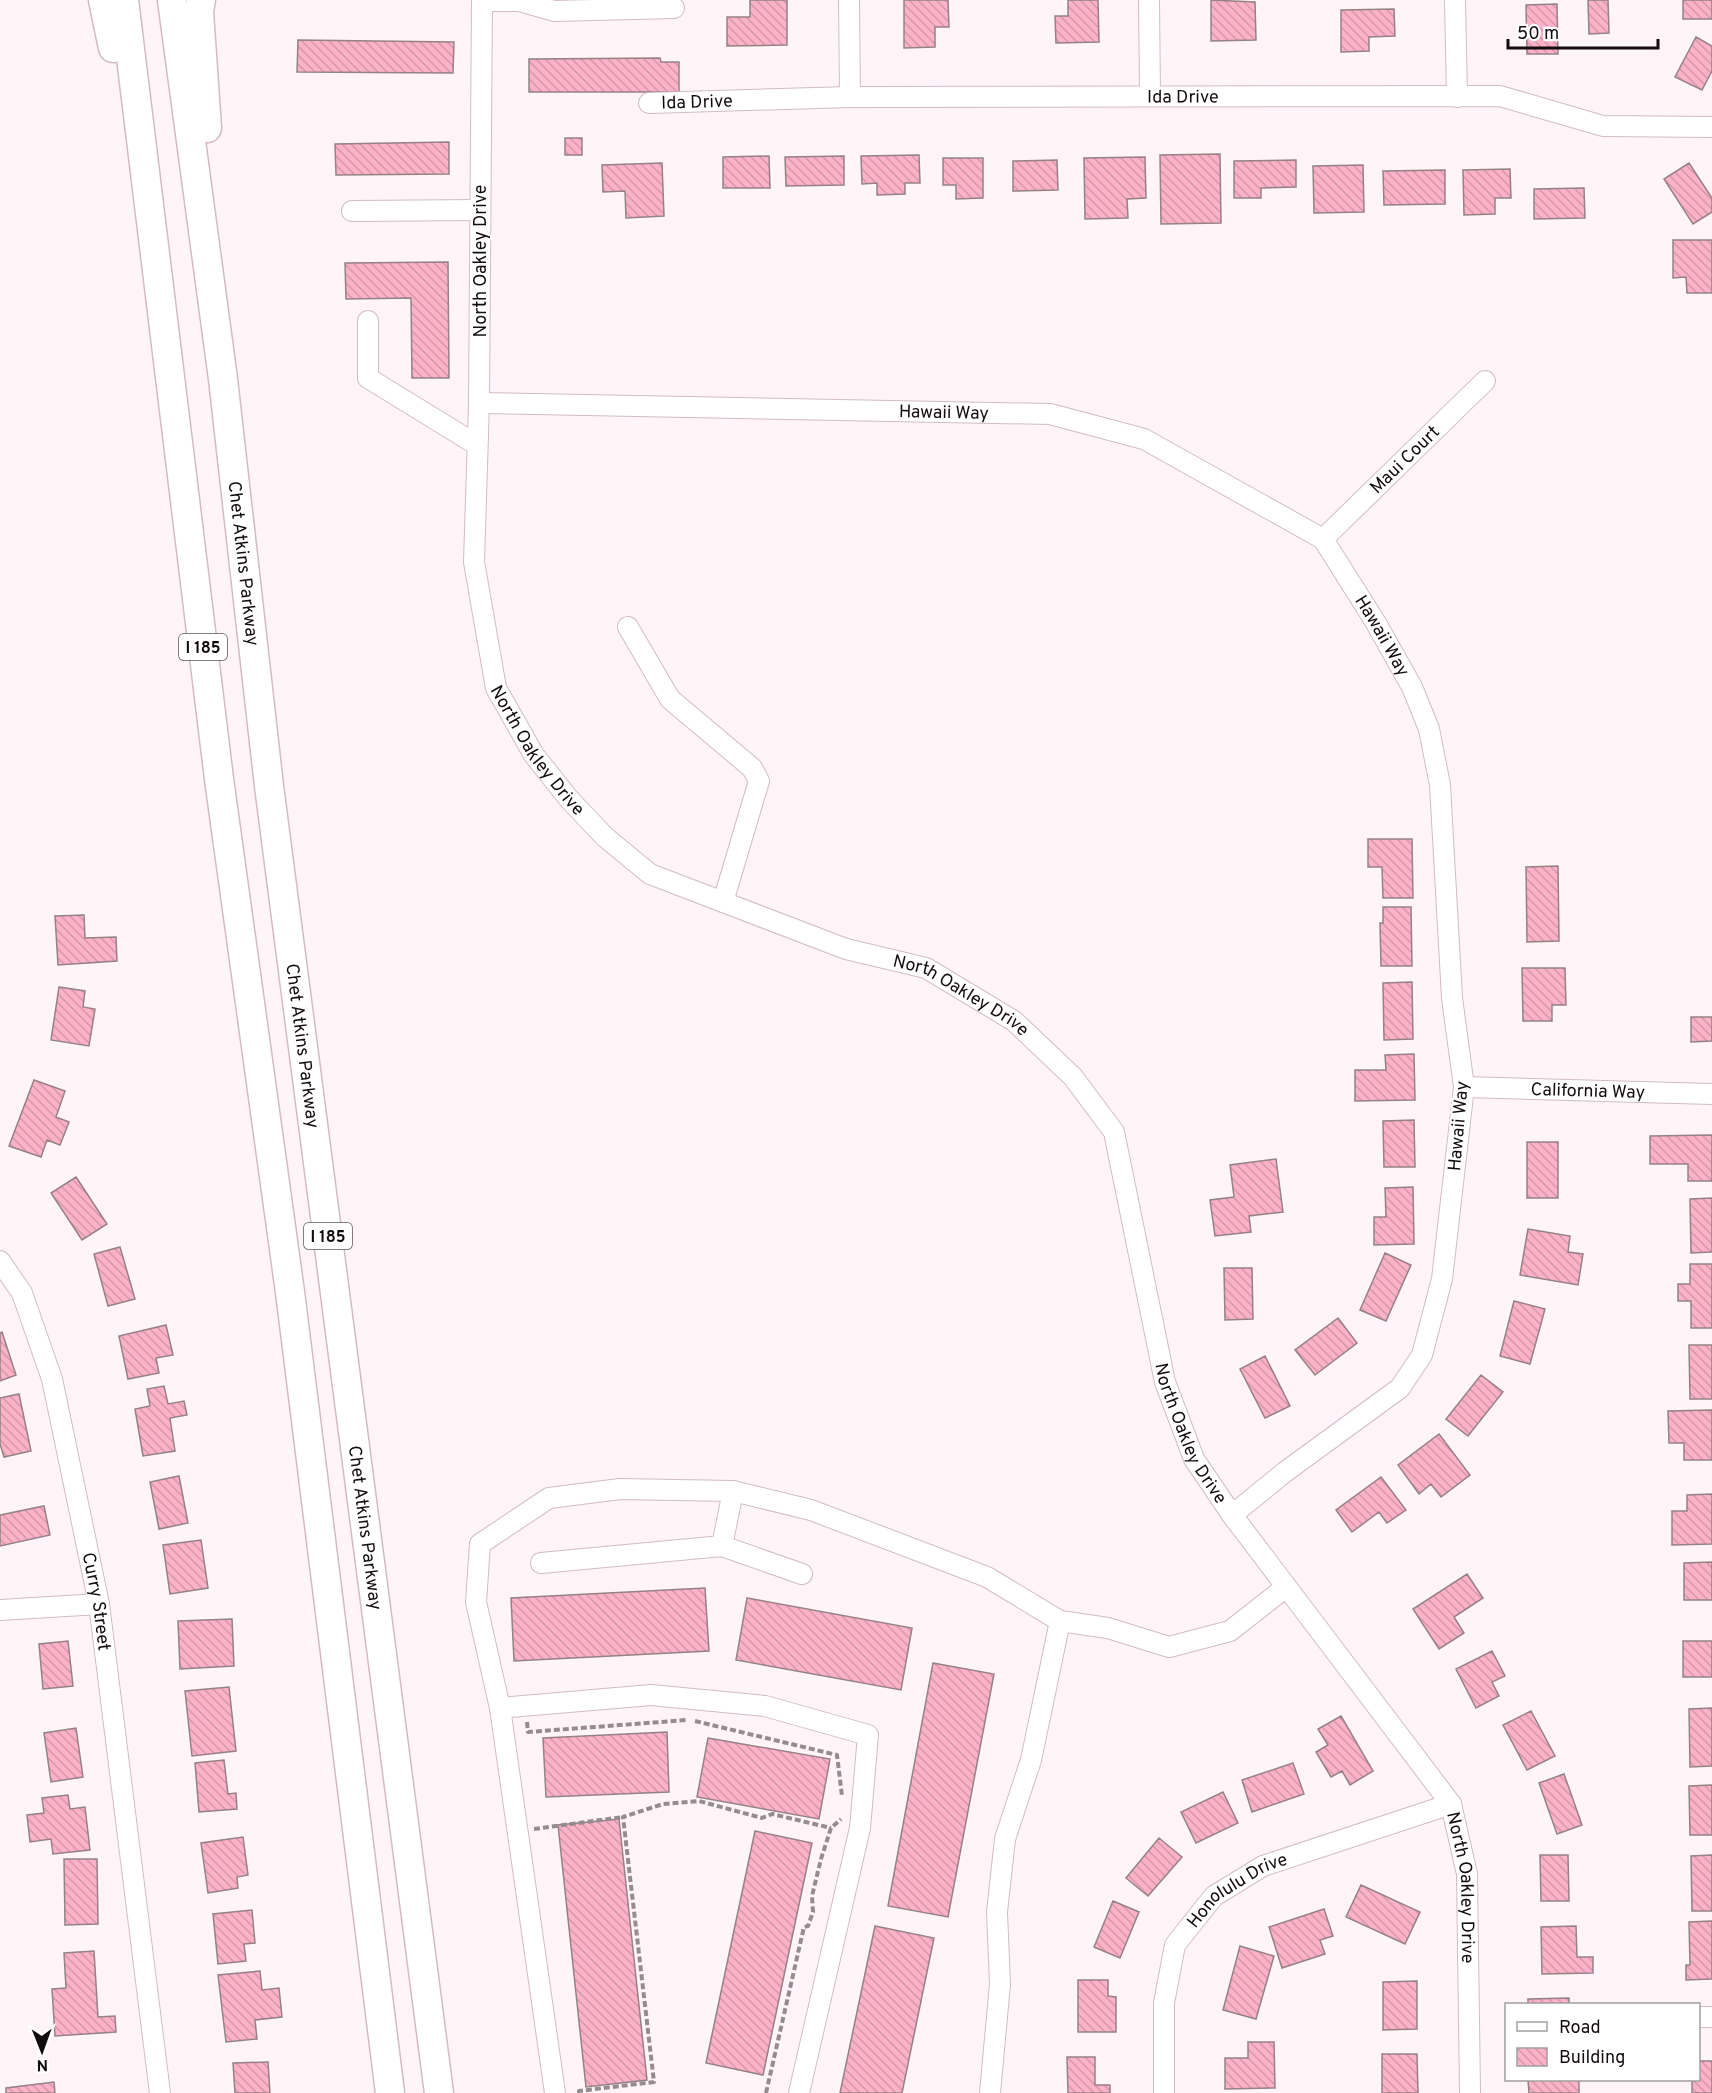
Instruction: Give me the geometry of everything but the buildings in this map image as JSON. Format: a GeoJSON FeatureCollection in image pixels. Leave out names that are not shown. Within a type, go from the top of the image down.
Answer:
{"type":"FeatureCollection","features":[{"type":"Feature","properties":{"kind":"highway"},"geometry":{"type":"LineString","coordinates":[[104,0],[164,318]]}},
{"type":"Feature","properties":{"kind":"highway","name":"I 185"},"geometry":{"type":"LineString","coordinates":[[124,0],[218,768],[290,1292],[390,2093]]}},
{"type":"Feature","properties":{"kind":"highway","name":"Chet Atkins Parkway"},"geometry":{"type":"LineString","coordinates":[[172,0],[223,379],[269,786],[439,2093]]}},
{"type":"Feature","properties":{"kind":"highway"},"geometry":{"type":"LineString","coordinates":[[201,0],[199,12],[223,379]]}},
{"type":"Feature","properties":{"kind":"street"},"geometry":{"type":"LineString","coordinates":[[482,0],[519,1],[554,11],[675,8]]}},
{"type":"Feature","properties":{"kind":"street","name":"North Oakley Drive"},"geometry":{"type":"LineString","coordinates":[[482,0],[479,403],[474,562],[496,688],[534,755],[569,799],[605,837],[650,874],[846,949],[926,969],[1014,1021],[1073,1077],[1114,1132],[1165,1382],[1194,1459],[1232,1515],[1451,1804],[1467,1874],[1470,2093]]}},
{"type":"Feature","properties":{"kind":"street"},"geometry":{"type":"LineString","coordinates":[[849,0],[850,97]]}},
{"type":"Feature","properties":{"kind":"street"},"geometry":{"type":"LineString","coordinates":[[1149,0],[1150,96]]}},
{"type":"Feature","properties":{"kind":"street"},"geometry":{"type":"LineString","coordinates":[[1455,0],[1457,97]]}},
{"type":"Feature","properties":{"kind":"street","name":"Ida Drive"},"geometry":{"type":"LineString","coordinates":[[649,103],[850,97],[1500,96],[1603,126],[1712,126]]}},
{"type":"Feature","properties":{"kind":"street"},"geometry":{"type":"LineString","coordinates":[[352,211],[480,210]]}},
{"type":"Feature","properties":{"kind":"street"},"geometry":{"type":"LineString","coordinates":[[368,321],[368,378],[477,445]]}},
{"type":"Feature","properties":{"kind":"street","name":"Maui Court"},"geometry":{"type":"LineString","coordinates":[[1323,539],[1485,381]]}},
{"type":"Feature","properties":{"kind":"street","name":"Hawaii Way"},"geometry":{"type":"LineString","coordinates":[[479,403],[1050,414],[1144,439],[1323,539],[1376,623],[1412,687],[1429,729],[1440,785],[1451,947],[1452,998],[1464,1087],[1442,1279],[1422,1355],[1400,1388],[1285,1472],[1232,1515]]}},
{"type":"Feature","properties":{"kind":"street"},"geometry":{"type":"LineString","coordinates":[[628,627],[670,699],[752,768],[759,781],[723,902]]}},
{"type":"Feature","properties":{"kind":"street","name":"California Way"},"geometry":{"type":"LineString","coordinates":[[1464,1087],[1712,1094]]}},
{"type":"Feature","properties":{"kind":"street","name":"Curry Street"},"geometry":{"type":"LineString","coordinates":[[0,1261],[22,1293],[51,1379],[99,1604],[160,2093]]}},
{"type":"Feature","properties":{"kind":"street"},"geometry":{"type":"LineString","coordinates":[[555,2093],[500,1708],[476,1602],[480,1544],[549,1498],[620,1489],[733,1491],[811,1510],[987,1577],[1060,1621],[1108,1628],[1169,1647],[1230,1631],[1286,1587]]}},
{"type":"Feature","properties":{"kind":"street"},"geometry":{"type":"LineString","coordinates":[[722,1546],[733,1491]]}},
{"type":"Feature","properties":{"kind":"street"},"geometry":{"type":"LineString","coordinates":[[541,1563],[722,1546],[802,1574]]}},
{"type":"Feature","properties":{"kind":"street"},"geometry":{"type":"LineString","coordinates":[[0,1610],[99,1604]]}},
{"type":"Feature","properties":{"kind":"street"},"geometry":{"type":"LineString","coordinates":[[990,2093],[1000,1984],[998,1912],[1005,1839],[1031,1760],[1060,1621]]}},
{"type":"Feature","properties":{"kind":"street"},"geometry":{"type":"LineString","coordinates":[[500,1708],[651,1695],[765,1706],[868,1735],[860,1828],[799,2093]]}},
{"type":"Feature","properties":{"kind":"street","name":"Honolulu Drive"},"geometry":{"type":"LineString","coordinates":[[1164,2093],[1164,2003],[1175,1945],[1214,1896],[1263,1866],[1451,1804]]}},
{"type":"Feature","properties":{"kind":"path"},"geometry":{"type":"LineString","coordinates":[[525,1707],[528,1732],[690,1720],[837,1755],[844,1801]]}},
{"type":"Feature","properties":{"kind":"path"},"geometry":{"type":"LineString","coordinates":[[518,1832],[622,1817],[663,1804],[699,1801],[762,1818],[772,1814],[831,1828]]}},
{"type":"Feature","properties":{"kind":"path"},"geometry":{"type":"LineString","coordinates":[[579,2093],[579,2091],[654,2082],[622,1817]]}},
{"type":"Feature","properties":{"kind":"path"},"geometry":{"type":"LineString","coordinates":[[766,2093],[804,1927],[808,1926],[813,1912],[812,1896],[831,1828],[844,1818]]}}]}
